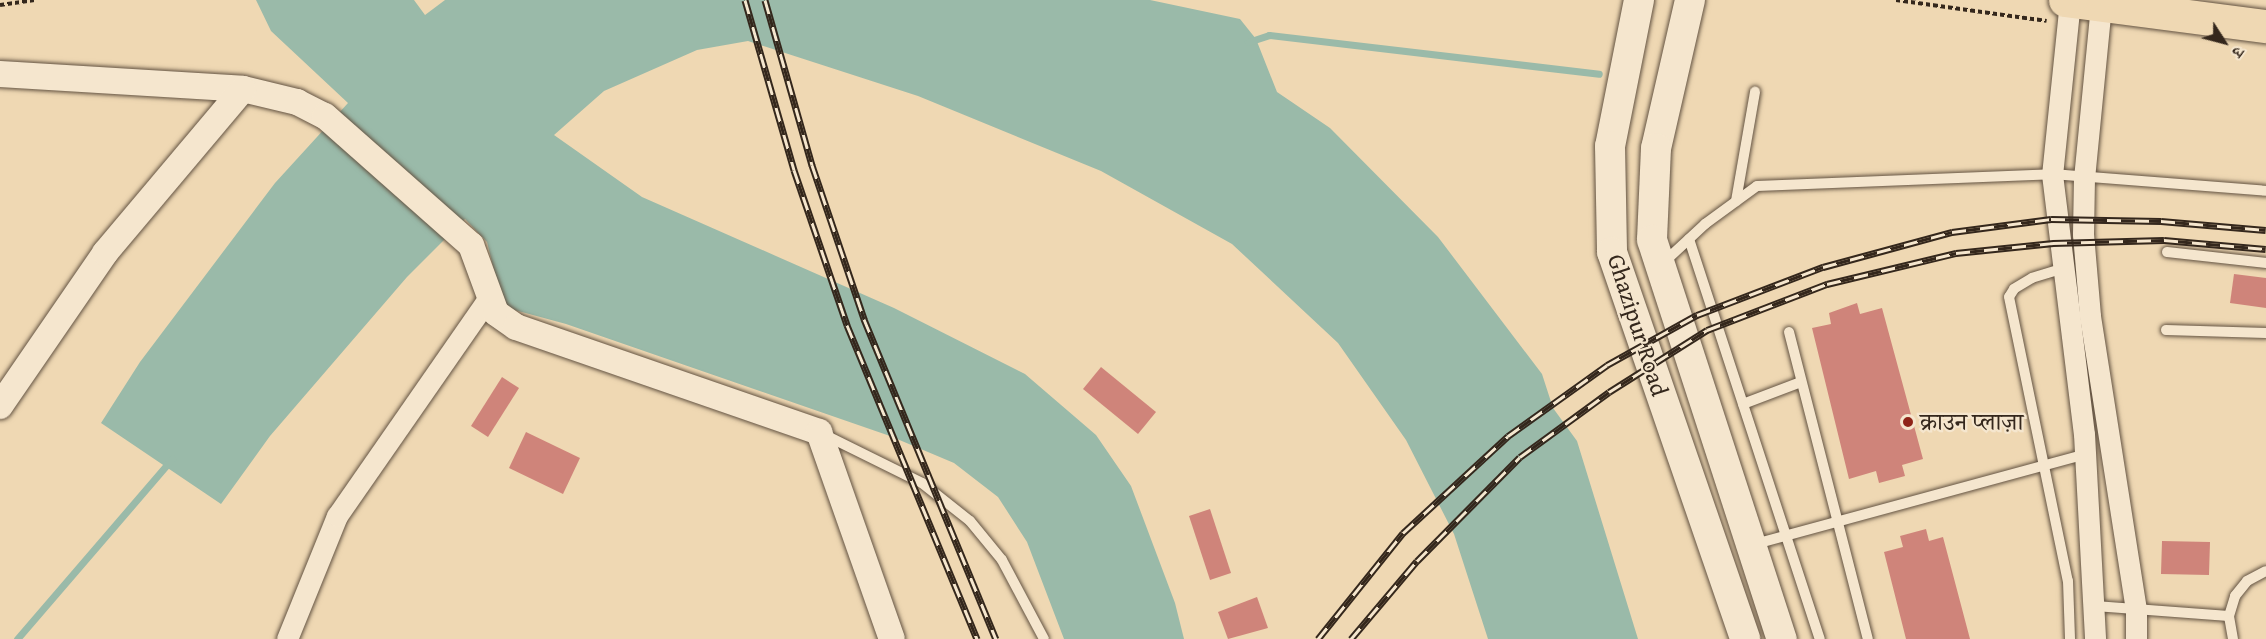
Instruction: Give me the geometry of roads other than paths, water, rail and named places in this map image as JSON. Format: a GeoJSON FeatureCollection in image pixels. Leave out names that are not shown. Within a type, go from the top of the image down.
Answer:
{"type":"FeatureCollection","features":[{"type":"Feature","properties":{"kind":"main road","name":"Ghazipur Road"},"geometry":{"type":"LineString","coordinates":[[1639,0],[1610,146],[1612,252],[1745,639]]}},
{"type":"Feature","properties":{"kind":"main road","name":"Ghazipur Road"},"geometry":{"type":"LineString","coordinates":[[1690,0],[1656,148],[1652,240],[1782,639]]}},
{"type":"Feature","properties":{"kind":"main road"},"geometry":{"type":"LineString","coordinates":[[2079,2],[2266,26]]}},
{"type":"Feature","properties":{"kind":"street"},"geometry":{"type":"LineString","coordinates":[[2079,2],[2052,174],[2061,269],[2085,454],[2096,606],[2095,639]]}},
{"type":"Feature","properties":{"kind":"street"},"geometry":{"type":"LineString","coordinates":[[2079,2],[2084,177],[2083,234],[2090,316],[2136,611],[2136,639]]}},
{"type":"Feature","properties":{"kind":"street"},"geometry":{"type":"LineString","coordinates":[[0,74],[243,89],[297,102],[325,116],[471,245],[496,313],[516,327],[819,432],[891,639]]}},
{"type":"Feature","properties":{"kind":"street"},"geometry":{"type":"LineString","coordinates":[[0,406],[105,253],[243,89]]}},
{"type":"Feature","properties":{"kind":"street"},"geometry":{"type":"LineString","coordinates":[[287,639],[338,516],[489,297]]}},
{"type":"Feature","properties":{"kind":"lane"},"geometry":{"type":"LineString","coordinates":[[1736,201],[1755,92]]}},
{"type":"Feature","properties":{"kind":"lane"},"geometry":{"type":"LineString","coordinates":[[1660,266],[1689,239],[1756,186],[2052,174],[2266,191]]}},
{"type":"Feature","properties":{"kind":"lane"},"geometry":{"type":"LineString","coordinates":[[1689,239],[1820,639]]}},
{"type":"Feature","properties":{"kind":"lane"},"geometry":{"type":"LineString","coordinates":[[2167,252],[2266,263]]}},
{"type":"Feature","properties":{"kind":"lane"},"geometry":{"type":"LineString","coordinates":[[2061,269],[2032,278],[2014,289],[2009,297],[2046,463],[2068,581],[2070,639]]}},
{"type":"Feature","properties":{"kind":"lane"},"geometry":{"type":"LineString","coordinates":[[2166,330],[2266,333]]}},
{"type":"Feature","properties":{"kind":"lane"},"geometry":{"type":"LineString","coordinates":[[1789,332],[1835,519],[1868,639]]}},
{"type":"Feature","properties":{"kind":"lane"},"geometry":{"type":"LineString","coordinates":[[1743,404],[1801,381]]}},
{"type":"Feature","properties":{"kind":"lane"},"geometry":{"type":"LineString","coordinates":[[819,432],[922,483],[970,521],[1002,560],[1044,639]]}},
{"type":"Feature","properties":{"kind":"lane"},"geometry":{"type":"LineString","coordinates":[[1751,545],[1835,519],[2085,454]]}},
{"type":"Feature","properties":{"kind":"lane"},"geometry":{"type":"LineString","coordinates":[[2233,639],[2229,616],[2235,597],[2247,581],[2266,571]]}},
{"type":"Feature","properties":{"kind":"lane"},"geometry":{"type":"LineString","coordinates":[[2096,606],[2136,611],[2229,616]]}},
{"type":"Feature","properties":{"kind":"waterway"},"geometry":{"type":"LineString","coordinates":[[1248,42],[1269,35],[1599,74]]}},
{"type":"Feature","properties":{"kind":"waterway"},"geometry":{"type":"LineString","coordinates":[[17,639],[172,459]]}},
{"type":"Feature","properties":{"kind":"railway"},"geometry":{"type":"LineString","coordinates":[[745,0],[794,170],[847,325],[977,639]]}},
{"type":"Feature","properties":{"kind":"railway"},"geometry":{"type":"LineString","coordinates":[[765,0],[812,165],[864,319],[996,639]]}},
{"type":"Feature","properties":{"kind":"railway"},"geometry":{"type":"LineString","coordinates":[[1318,639],[1403,533],[1508,436],[1607,365],[1697,315],[1823,267],[1952,232],[2051,219],[2161,221],[2266,230]]}},
{"type":"Feature","properties":{"kind":"railway"},"geometry":{"type":"LineString","coordinates":[[1351,639],[1417,561],[1520,457],[1609,392],[1707,330],[1827,284],[1956,253],[2053,243],[2164,240],[2266,249]]}},
{"type":"Feature","properties":{"kind":"place","name":"क्राउन प्लाज़ा"},"geometry":{"type":"Point","coordinates":[1908,422]}}]}
